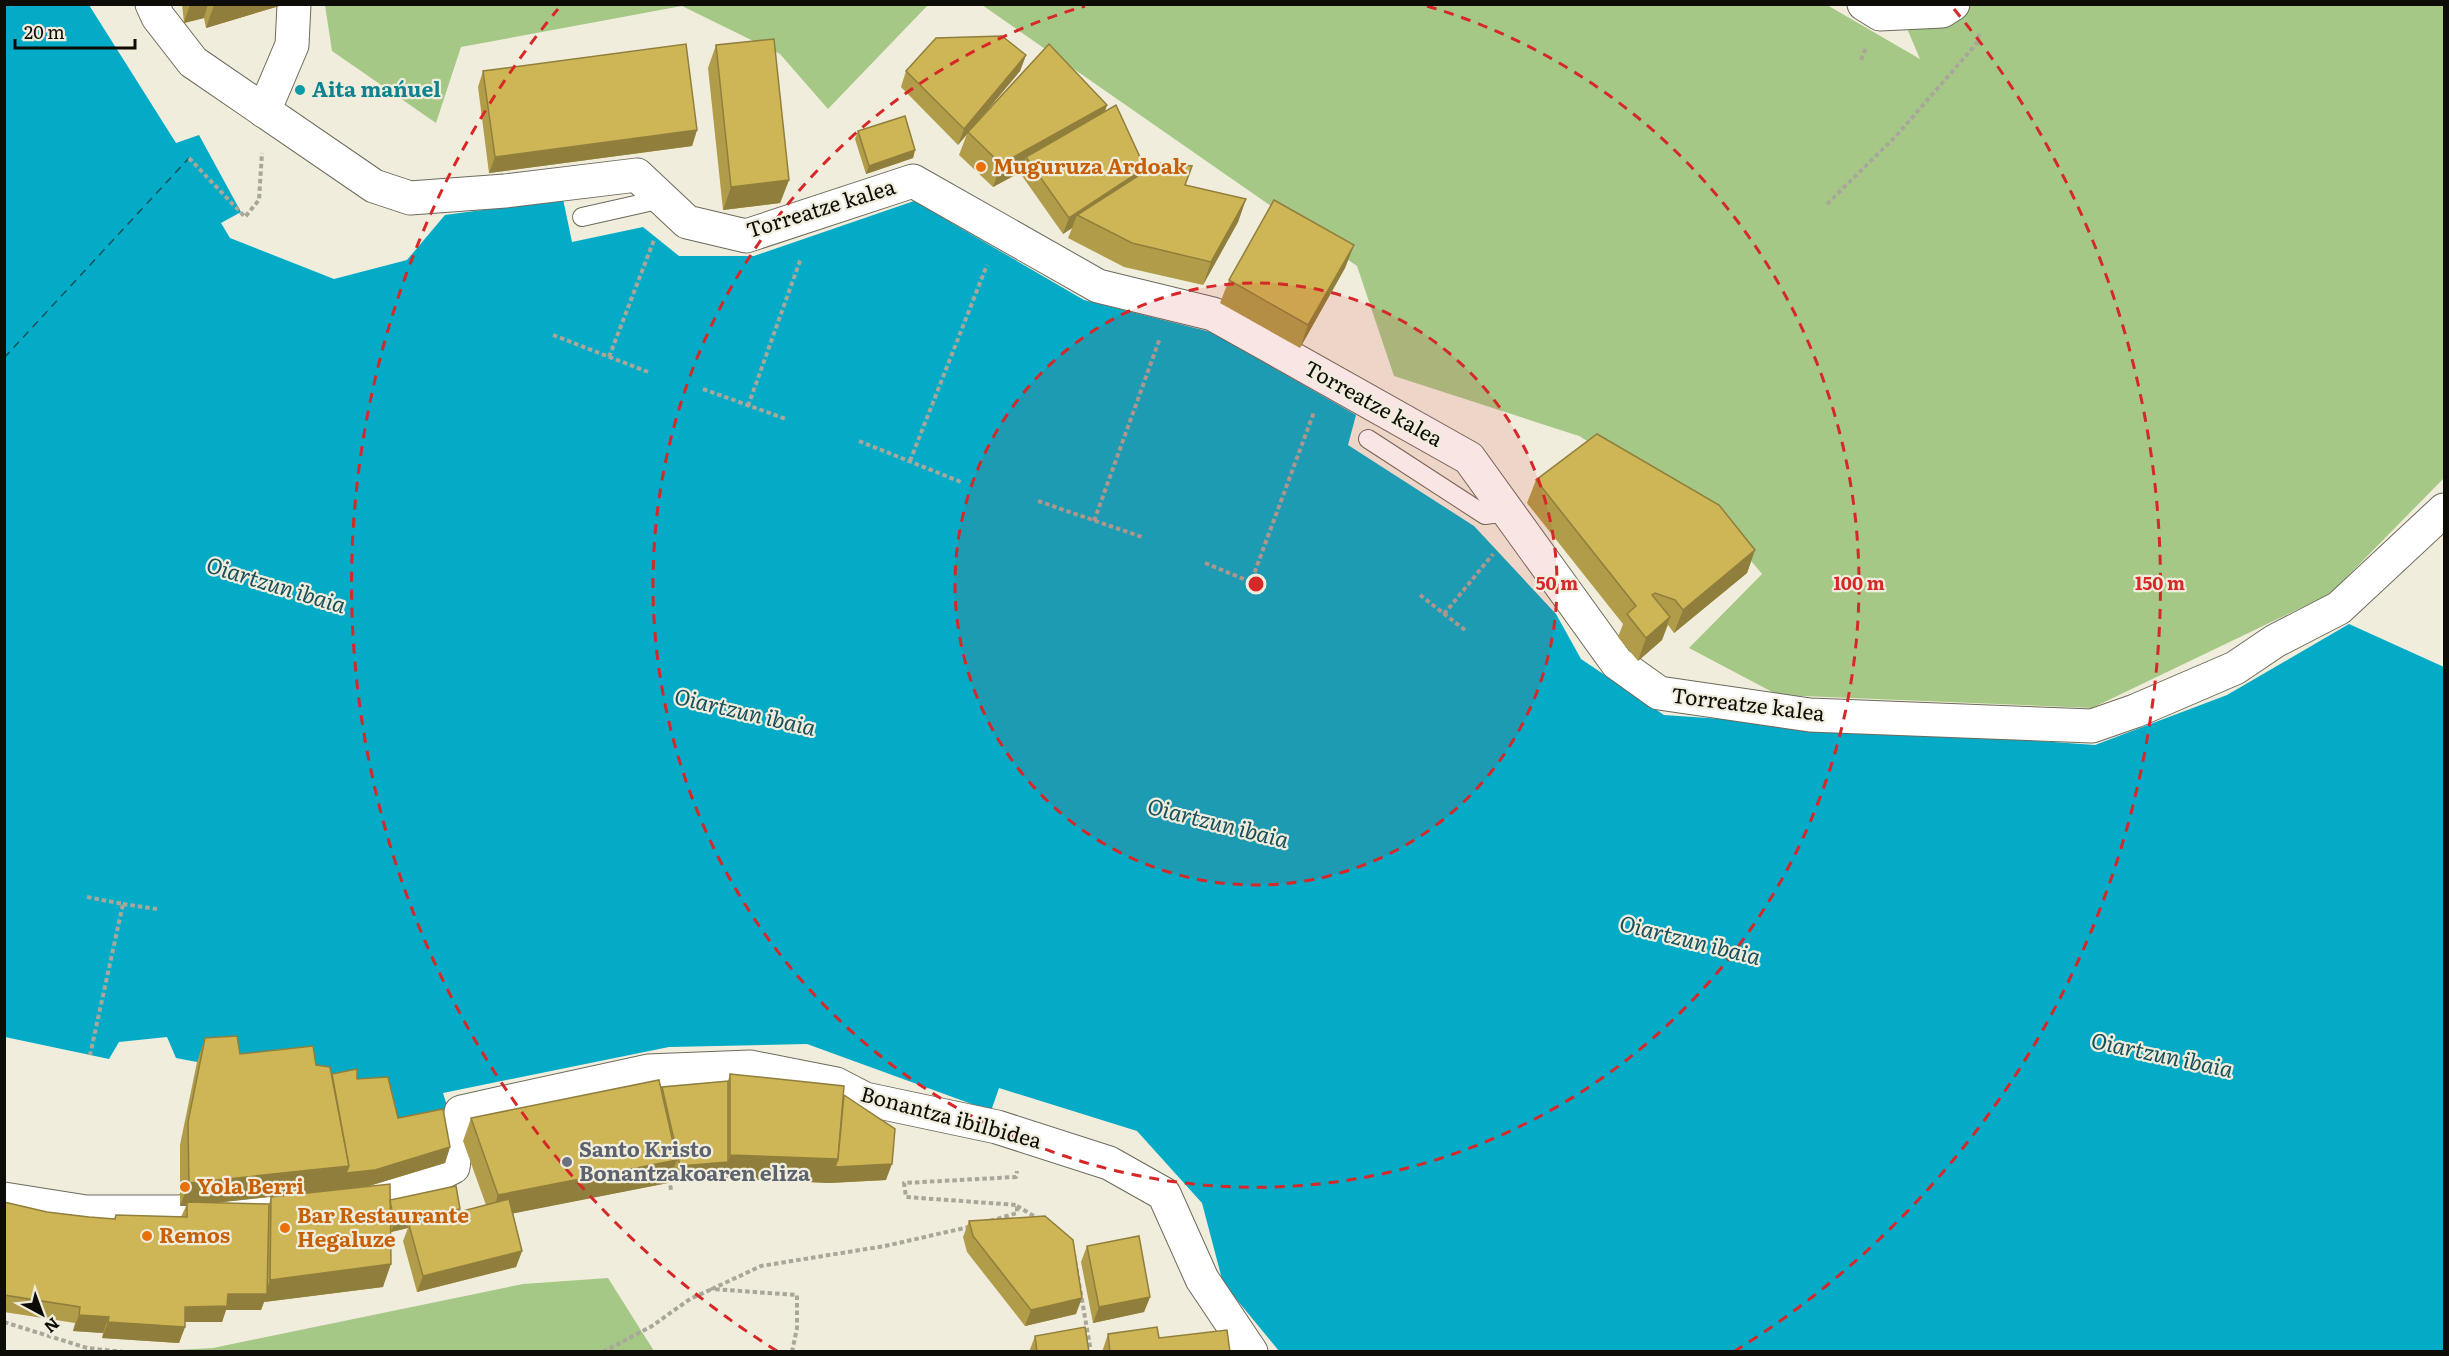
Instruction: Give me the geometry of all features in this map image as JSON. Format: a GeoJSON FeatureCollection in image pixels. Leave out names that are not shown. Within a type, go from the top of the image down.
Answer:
{"type":"FeatureCollection","features":[{"type":"Feature","properties":{"kind":"street","name":"Torreatze kalea"},"geometry":{"type":"LineString","coordinates":[[152,4],[158,17],[194,62],[374,186],[410,198],[505,191],[637,175],[687,222],[746,236],[913,181],[1098,286],[1213,314],[1469,458],[1617,663],[1659,693],[1810,715],[2092,726],[2135,711],[2235,668],[2276,641],[2339,608],[2445,510]]}},
{"type":"Feature","properties":{"kind":"street"},"geometry":{"type":"LineString","coordinates":[[264,111],[292,45],[294,4]]}},
{"type":"Feature","properties":{"kind":"street"},"geometry":{"type":"LineString","coordinates":[[1864,4],[1880,14],[1942,11],[1953,4]]}},
{"type":"Feature","properties":{"kind":"street","name":"Bonantza ibilbidea"},"geometry":{"type":"LineString","coordinates":[[4,1199],[86,1212],[179,1212],[371,1191],[425,1181],[453,1167],[461,1112],[648,1071],[750,1067],[836,1084],[865,1099],[997,1126],[1109,1163],[1164,1194],[1202,1279],[1251,1352]]}},
{"type":"Feature","properties":{"kind":"lane"},"geometry":{"type":"LineString","coordinates":[[582,216],[662,199]]}},
{"type":"Feature","properties":{"kind":"lane"},"geometry":{"type":"LineString","coordinates":[[1368,439],[1485,515],[1508,512]]}},
{"type":"Feature","properties":{"kind":"path"},"geometry":{"type":"LineString","coordinates":[[1827,204],[1897,135],[1977,43],[1982,24]]}},
{"type":"Feature","properties":{"kind":"path"},"geometry":{"type":"LineString","coordinates":[[189,158],[245,217],[259,200],[264,111]]}},
{"type":"Feature","properties":{"kind":"path"},"geometry":{"type":"LineString","coordinates":[[609,357],[655,236]]}},
{"type":"Feature","properties":{"kind":"path"},"geometry":{"type":"LineString","coordinates":[[748,406],[805,249]]}},
{"type":"Feature","properties":{"kind":"path"},"geometry":{"type":"LineString","coordinates":[[910,461],[990,258]]}},
{"type":"Feature","properties":{"kind":"path"},"geometry":{"type":"LineString","coordinates":[[1094,521],[1162,332]]}},
{"type":"Feature","properties":{"kind":"path"},"geometry":{"type":"LineString","coordinates":[[553,335],[648,372]]}},
{"type":"Feature","properties":{"kind":"path"},"geometry":{"type":"LineString","coordinates":[[703,389],[786,419]]}},
{"type":"Feature","properties":{"kind":"path"},"geometry":{"type":"LineString","coordinates":[[1205,563],[1251,582],[1316,405]]}},
{"type":"Feature","properties":{"kind":"path"},"geometry":{"type":"LineString","coordinates":[[859,441],[961,483]]}},
{"type":"Feature","properties":{"kind":"path"},"geometry":{"type":"LineString","coordinates":[[1038,501],[1142,537]]}},
{"type":"Feature","properties":{"kind":"path"},"geometry":{"type":"LineString","coordinates":[[1444,614],[1496,550]]}},
{"type":"Feature","properties":{"kind":"path"},"geometry":{"type":"LineString","coordinates":[[1420,595],[1465,630]]}},
{"type":"Feature","properties":{"kind":"path"},"geometry":{"type":"LineString","coordinates":[[87,897],[157,909]]}},
{"type":"Feature","properties":{"kind":"path"},"geometry":{"type":"LineString","coordinates":[[90,1055],[123,904]]}},
{"type":"Feature","properties":{"kind":"path"},"geometry":{"type":"LineString","coordinates":[[1018,1162],[1016,1177],[904,1183],[906,1197],[1017,1205],[1041,1220]]}},
{"type":"Feature","properties":{"kind":"path"},"geometry":{"type":"LineString","coordinates":[[667,1168],[671,1190]]}},
{"type":"Feature","properties":{"kind":"path"},"geometry":{"type":"LineString","coordinates":[[987,1222],[1017,1213],[1017,1205]]}},
{"type":"Feature","properties":{"kind":"path"},"geometry":{"type":"LineString","coordinates":[[603,1352],[652,1326],[690,1299],[761,1266],[896,1244],[947,1234],[977,1225]]}},
{"type":"Feature","properties":{"kind":"path"},"geometry":{"type":"LineString","coordinates":[[1069,1248],[1076,1256],[1091,1352]]}},
{"type":"Feature","properties":{"kind":"path"},"geometry":{"type":"LineString","coordinates":[[712,1289],[797,1295],[797,1328],[792,1352]]}},
{"type":"Feature","properties":{"kind":"path"},"geometry":{"type":"LineString","coordinates":[[4,1322],[87,1348],[114,1349],[124,1352]]}},
{"type":"Feature","properties":{"kind":"green space"},"geometry":{"type":"Polygon","coordinates":[[[325,5],[928,5],[828,109],[780,54],[682,6],[461,47],[436,123],[332,51],[325,5]]]}},
{"type":"Feature","properties":{"kind":"green space"},"geometry":{"type":"Polygon","coordinates":[[[982,5],[1827,5],[1920,59],[1897,5],[2444,5],[2444,478],[2330,594],[2092,708],[1778,695],[1689,648],[1762,574],[1719,522],[1579,436],[1394,376],[1357,266],[982,5]]]}},
{"type":"Feature","properties":{"kind":"green space"},"geometry":{"type":"Polygon","coordinates":[[[608,1278],[654,1351],[156,1351],[213,1348],[523,1284],[608,1278]]]}},
{"type":"Feature","properties":{"kind":"water","name":"Oiartzun ibaia"},"geometry":{"type":"Polygon","coordinates":[[[5,5],[89,5],[176,143],[199,135],[241,212],[221,223],[230,238],[334,279],[407,260],[445,215],[563,199],[572,242],[643,227],[679,256],[754,256],[914,201],[1084,300],[1211,332],[1356,415],[1348,445],[1474,526],[1556,614],[1581,659],[1664,715],[2095,745],[2227,695],[2349,624],[2444,667],[2444,1351],[1279,1351],[1223,1283],[1202,1203],[1137,1131],[999,1088],[991,1111],[807,1044],[669,1047],[443,1093],[449,1112],[398,1122],[197,1062],[176,1058],[167,1037],[119,1042],[109,1059],[5,1037],[5,5]]]}},
{"type":"Feature","properties":{"kind":"building"},"geometry":{"type":"Polygon","coordinates":[[[1002,36],[1026,55],[964,129],[906,71],[936,38],[1002,36]]]}},
{"type":"Feature","properties":{"kind":"building"},"geometry":{"type":"Polygon","coordinates":[[[774,39],[789,180],[731,187],[716,45],[774,39]]]}},
{"type":"Feature","properties":{"kind":"building"},"geometry":{"type":"Polygon","coordinates":[[[686,44],[697,130],[495,157],[483,71],[686,44]]]}},
{"type":"Feature","properties":{"kind":"building"},"geometry":{"type":"Polygon","coordinates":[[[1049,44],[1107,105],[1001,164],[968,132],[1049,44]]]}},
{"type":"Feature","properties":{"kind":"building"},"geometry":{"type":"Polygon","coordinates":[[[1116,105],[1145,168],[1069,218],[1026,157],[1116,105]]]}},
{"type":"Feature","properties":{"kind":"building"},"geometry":{"type":"Polygon","coordinates":[[[905,116],[915,150],[869,166],[858,131],[905,116]]]}},
{"type":"Feature","properties":{"kind":"building"},"geometry":{"type":"Polygon","coordinates":[[[1158,163],[1192,166],[1185,185],[1246,199],[1211,262],[1132,243],[1077,215],[1158,163]]]}},
{"type":"Feature","properties":{"kind":"building"},"geometry":{"type":"Polygon","coordinates":[[[1274,200],[1354,245],[1308,325],[1229,280],[1274,200]]]}},
{"type":"Feature","properties":{"kind":"building"},"geometry":{"type":"Polygon","coordinates":[[[1597,434],[1719,505],[1755,550],[1683,610],[1675,600],[1655,593],[1652,595],[1670,617],[1646,638],[1627,614],[1636,606],[1536,480],[1597,434]]]}},
{"type":"Feature","properties":{"kind":"building"},"geometry":{"type":"Polygon","coordinates":[[[237,1036],[240,1054],[313,1046],[316,1065],[330,1067],[349,1166],[189,1183],[188,1122],[205,1038],[237,1036]]]}},
{"type":"Feature","properties":{"kind":"building"},"geometry":{"type":"Polygon","coordinates":[[[357,1069],[357,1079],[388,1077],[398,1118],[443,1109],[450,1147],[375,1170],[346,1173],[349,1166],[332,1074],[357,1069]]]}},
{"type":"Feature","properties":{"kind":"building"},"geometry":{"type":"Polygon","coordinates":[[[730,1074],[844,1086],[838,1159],[730,1155],[730,1074]]]}},
{"type":"Feature","properties":{"kind":"building","name":"Santo Kristo Bonantzakoaren eliza"},"geometry":{"type":"Polygon","coordinates":[[[659,1080],[677,1160],[498,1195],[471,1118],[659,1080]]]}},
{"type":"Feature","properties":{"kind":"building"},"geometry":{"type":"Polygon","coordinates":[[[728,1081],[728,1162],[680,1166],[662,1087],[728,1081]]]}},
{"type":"Feature","properties":{"kind":"building"},"geometry":{"type":"Polygon","coordinates":[[[844,1095],[895,1129],[892,1164],[835,1167],[838,1159],[844,1095]]]}},
{"type":"Feature","properties":{"kind":"building"},"geometry":{"type":"Polygon","coordinates":[[[390,1184],[391,1264],[270,1280],[271,1197],[390,1184]]]}},
{"type":"Feature","properties":{"kind":"building"},"geometry":{"type":"Polygon","coordinates":[[[456,1186],[460,1209],[394,1223],[390,1200],[456,1186]]]}},
{"type":"Feature","properties":{"kind":"building"},"geometry":{"type":"Polygon","coordinates":[[[509,1199],[522,1251],[423,1276],[409,1225],[509,1199]]]}},
{"type":"Feature","properties":{"kind":"building"},"geometry":{"type":"Polygon","coordinates":[[[4,1202],[47,1212],[115,1219],[116,1215],[187,1217],[187,1202],[269,1204],[267,1294],[228,1294],[227,1306],[185,1307],[185,1327],[108,1322],[109,1317],[79,1315],[80,1307],[4,1295],[4,1202]]]}},
{"type":"Feature","properties":{"kind":"building"},"geometry":{"type":"Polygon","coordinates":[[[1045,1216],[1073,1240],[1082,1298],[1031,1310],[973,1236],[969,1221],[1045,1216]]]}},
{"type":"Feature","properties":{"kind":"building"},"geometry":{"type":"Polygon","coordinates":[[[1139,1236],[1150,1297],[1099,1307],[1087,1246],[1139,1236]]]}},
{"type":"Feature","properties":{"kind":"building"},"geometry":{"type":"Polygon","coordinates":[[[1085,1327],[1089,1352],[1037,1352],[1035,1336],[1085,1327]]]}},
{"type":"Feature","properties":{"kind":"building"},"geometry":{"type":"Polygon","coordinates":[[[1157,1327],[1159,1338],[1227,1330],[1230,1352],[1110,1352],[1108,1334],[1157,1327]]]}},
{"type":"Feature","properties":{"kind":"ferry route"},"geometry":{"type":"LineString","coordinates":[[4,358],[189,158]]}},
{"type":"Feature","properties":{"kind":"place","name":"Aita mańuel"},"geometry":{"type":"Point","coordinates":[300,90]}},
{"type":"Feature","properties":{"kind":"place","name":"Muguruza Ardoak"},"geometry":{"type":"Point","coordinates":[981,167]}},
{"type":"Feature","properties":{"kind":"place","name":"Santo Kristo Bonantzakoaren eliza"},"geometry":{"type":"Point","coordinates":[567,1162]}},
{"type":"Feature","properties":{"kind":"place","name":"Yola Berri"},"geometry":{"type":"Point","coordinates":[185,1187]}},
{"type":"Feature","properties":{"kind":"place","name":"Bar Restaurante Hegaluze"},"geometry":{"type":"Point","coordinates":[285,1228]}},
{"type":"Feature","properties":{"kind":"place","name":"Remos"},"geometry":{"type":"Point","coordinates":[147,1236]}}]}
